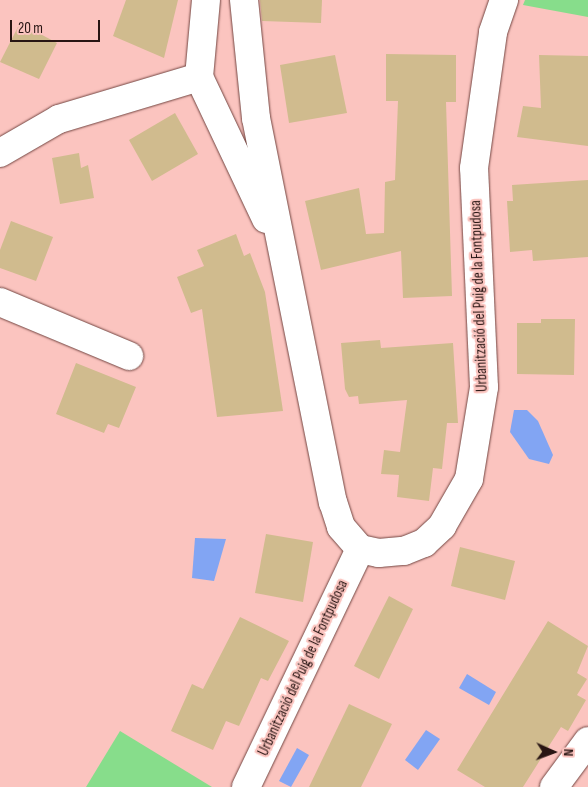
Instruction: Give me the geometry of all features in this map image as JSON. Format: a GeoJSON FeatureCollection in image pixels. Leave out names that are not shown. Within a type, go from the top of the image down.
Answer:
{"type":"FeatureCollection","features":[{"type":"Feature","properties":{"kind":"street"},"geometry":{"type":"LineString","coordinates":[[206,0],[199,77],[281,249]]}},
{"type":"Feature","properties":{"kind":"street"},"geometry":{"type":"LineString","coordinates":[[244,0],[256,118],[333,502],[341,527],[360,549]]}},
{"type":"Feature","properties":{"kind":"street","name":"Urbanització del Puig de la Fontpudosa"},"geometry":{"type":"LineString","coordinates":[[246,787],[360,549],[404,551],[424,543],[442,526],[469,479],[484,387],[474,168],[493,32],[504,0]]}},
{"type":"Feature","properties":{"kind":"street"},"geometry":{"type":"LineString","coordinates":[[0,153],[59,119],[199,77]]}},
{"type":"Feature","properties":{"kind":"street"},"geometry":{"type":"LineString","coordinates":[[0,302],[129,356]]}},
{"type":"Feature","properties":{"kind":"street"},"geometry":{"type":"LineString","coordinates":[[554,787],[588,741]]}},
{"type":"Feature","properties":{"kind":"green space"},"geometry":{"type":"Polygon","coordinates":[[[525,0],[588,0],[588,17],[523,5],[525,0]]]}},
{"type":"Feature","properties":{"kind":"green space"},"geometry":{"type":"Polygon","coordinates":[[[120,731],[212,787],[86,787],[120,731]]]}},
{"type":"Feature","properties":{"kind":"water"},"geometry":{"type":"Polygon","coordinates":[[[514,410],[527,410],[538,421],[553,455],[549,464],[529,459],[510,432],[514,410]]]}},
{"type":"Feature","properties":{"kind":"water"},"geometry":{"type":"Polygon","coordinates":[[[195,538],[226,539],[214,581],[192,578],[195,538]]]}},
{"type":"Feature","properties":{"kind":"water"},"geometry":{"type":"Polygon","coordinates":[[[467,674],[496,692],[489,705],[459,688],[467,674]]]}},
{"type":"Feature","properties":{"kind":"water"},"geometry":{"type":"Polygon","coordinates":[[[426,730],[440,739],[418,770],[405,760],[426,730]]]}},
{"type":"Feature","properties":{"kind":"water"},"geometry":{"type":"Polygon","coordinates":[[[297,748],[309,755],[291,787],[279,781],[297,748]]]}},
{"type":"Feature","properties":{"kind":"building"},"geometry":{"type":"Polygon","coordinates":[[[126,0],[178,0],[164,58],[113,36],[126,0]]]}},
{"type":"Feature","properties":{"kind":"building"},"geometry":{"type":"Polygon","coordinates":[[[260,0],[322,0],[321,23],[262,21],[260,0]]]}},
{"type":"Feature","properties":{"kind":"building"},"geometry":{"type":"Polygon","coordinates":[[[20,23],[57,43],[39,79],[0,62],[20,23]]]}},
{"type":"Feature","properties":{"kind":"building"},"geometry":{"type":"Polygon","coordinates":[[[386,54],[456,55],[456,102],[446,102],[452,296],[403,298],[401,251],[321,270],[305,201],[359,188],[366,234],[384,233],[385,182],[395,180],[398,101],[386,101],[386,54]]]}},
{"type":"Feature","properties":{"kind":"building"},"geometry":{"type":"Polygon","coordinates":[[[335,55],[347,113],[289,123],[280,65],[335,55]]]}},
{"type":"Feature","properties":{"kind":"building"},"geometry":{"type":"Polygon","coordinates":[[[539,55],[588,56],[588,146],[517,137],[523,106],[541,108],[539,55]]]}},
{"type":"Feature","properties":{"kind":"building"},"geometry":{"type":"Polygon","coordinates":[[[175,113],[198,154],[152,181],[129,140],[175,113]]]}},
{"type":"Feature","properties":{"kind":"building"},"geometry":{"type":"Polygon","coordinates":[[[79,153],[81,168],[88,165],[94,198],[60,204],[52,158],[79,153]]]}},
{"type":"Feature","properties":{"kind":"building"},"geometry":{"type":"Polygon","coordinates":[[[588,180],[588,257],[533,261],[532,250],[510,252],[507,201],[513,201],[512,185],[588,180]]]}},
{"type":"Feature","properties":{"kind":"building"},"geometry":{"type":"Polygon","coordinates":[[[11,221],[53,237],[36,281],[0,268],[0,250],[11,221]]]}},
{"type":"Feature","properties":{"kind":"building"},"geometry":{"type":"Polygon","coordinates":[[[236,234],[244,256],[250,253],[265,292],[283,411],[217,417],[202,309],[191,313],[177,277],[204,266],[197,250],[236,234]]]}},
{"type":"Feature","properties":{"kind":"building"},"geometry":{"type":"Polygon","coordinates":[[[541,319],[575,319],[574,375],[517,374],[517,323],[541,323],[541,319]]]}},
{"type":"Feature","properties":{"kind":"building"},"geometry":{"type":"Polygon","coordinates":[[[380,340],[381,348],[453,343],[458,423],[447,423],[442,469],[433,468],[429,501],[397,497],[399,475],[381,474],[384,450],[400,452],[407,400],[359,404],[358,396],[349,397],[345,389],[341,343],[380,340]]]}},
{"type":"Feature","properties":{"kind":"building"},"geometry":{"type":"Polygon","coordinates":[[[76,363],[136,387],[119,428],[108,424],[104,433],[56,414],[76,363]]]}},
{"type":"Feature","properties":{"kind":"building"},"geometry":{"type":"Polygon","coordinates":[[[266,534],[313,542],[303,602],[255,593],[266,534]]]}},
{"type":"Feature","properties":{"kind":"building"},"geometry":{"type":"Polygon","coordinates":[[[460,547],[515,561],[505,600],[451,586],[460,547]]]}},
{"type":"Feature","properties":{"kind":"building"},"geometry":{"type":"Polygon","coordinates":[[[389,596],[413,609],[379,679],[354,666],[389,596]]]}},
{"type":"Feature","properties":{"kind":"building"},"geometry":{"type":"Polygon","coordinates":[[[240,617],[289,641],[268,681],[261,678],[239,726],[226,721],[213,750],[171,731],[192,684],[203,689],[240,617]]]}},
{"type":"Feature","properties":{"kind":"building"},"geometry":{"type":"Polygon","coordinates":[[[548,621],[588,646],[577,673],[587,679],[577,695],[586,700],[568,731],[561,727],[523,787],[485,787],[457,770],[548,621]]]}},
{"type":"Feature","properties":{"kind":"building"},"geometry":{"type":"Polygon","coordinates":[[[349,704],[392,724],[361,787],[309,787],[349,704]]]}}]}
